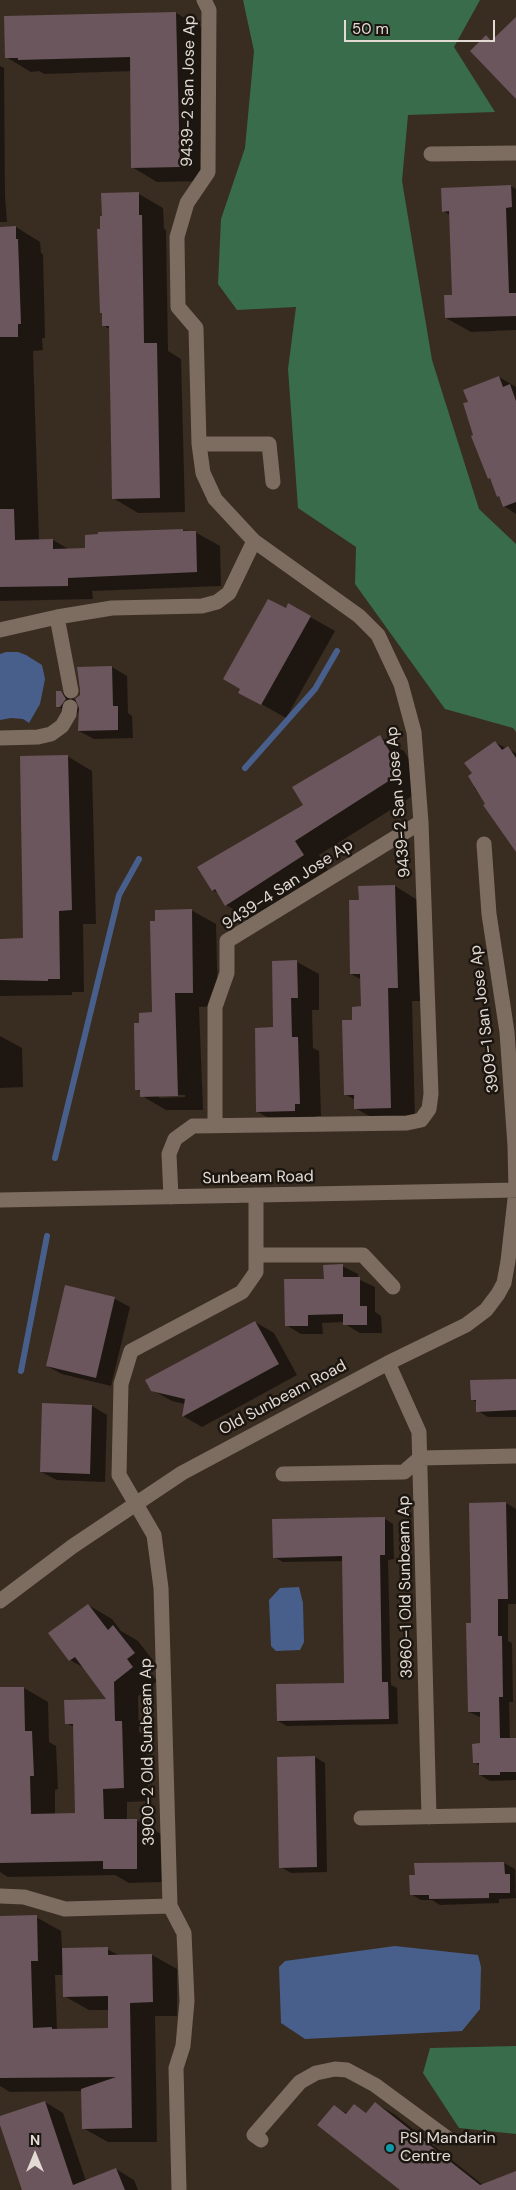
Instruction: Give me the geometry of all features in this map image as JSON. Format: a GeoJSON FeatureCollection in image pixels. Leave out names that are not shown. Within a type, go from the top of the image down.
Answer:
{"type":"FeatureCollection","features":[{"type":"Feature","properties":{"kind":"street","name":"9439-2 San Jose Ap"},"geometry":{"type":"LineString","coordinates":[[170,1197],[169,1154],[175,1139],[193,1126],[407,1123],[421,1120],[429,1109],[431,1094],[421,822],[414,732],[401,684],[378,636],[359,616],[254,541],[215,499],[203,473],[199,444],[196,328],[178,308],[177,237],[187,203],[208,172],[209,10],[204,0]]}},
{"type":"Feature","properties":{"kind":"street"},"geometry":{"type":"LineString","coordinates":[[431,154],[516,153]]}},
{"type":"Feature","properties":{"kind":"street"},"geometry":{"type":"LineString","coordinates":[[199,444],[269,444],[273,482]]}},
{"type":"Feature","properties":{"kind":"street"},"geometry":{"type":"LineString","coordinates":[[0,630],[57,617],[112,608],[202,606],[217,602],[229,593],[254,541]]}},
{"type":"Feature","properties":{"kind":"street"},"geometry":{"type":"LineString","coordinates":[[57,617],[71,691]]}},
{"type":"Feature","properties":{"kind":"street"},"geometry":{"type":"LineString","coordinates":[[0,738],[38,737],[51,734],[62,726],[69,714],[70,707]]}},
{"type":"Feature","properties":{"kind":"street","name":"9439-4 San Jose Ap"},"geometry":{"type":"LineString","coordinates":[[215,1125],[215,1007],[227,973],[228,941],[421,822]]}},
{"type":"Feature","properties":{"kind":"street","name":"3909-1 San Jose Ap"},"geometry":{"type":"LineString","coordinates":[[484,844],[489,914],[507,1032],[515,1146],[516,1190]]}},
{"type":"Feature","properties":{"kind":"street"},"geometry":{"type":"LineString","coordinates":[[507,1032],[516,1016]]}},
{"type":"Feature","properties":{"kind":"street","name":"Sunbeam Road"},"geometry":{"type":"LineString","coordinates":[[0,1200],[516,1190]]}},
{"type":"Feature","properties":{"kind":"street","name":"Old Sunbeam Road"},"geometry":{"type":"LineString","coordinates":[[0,1601],[73,1546],[182,1473],[388,1363],[466,1324],[486,1310],[504,1283],[516,1190]]}},
{"type":"Feature","properties":{"kind":"street","name":"3900-2 Old Sunbeam Ap"},"geometry":{"type":"LineString","coordinates":[[179,2190],[176,2068],[183,2046],[187,2001],[184,1933],[170,1906],[161,1588],[154,1534],[119,1475],[121,1384],[131,1351],[242,1292],[256,1272],[256,1195]]}},
{"type":"Feature","properties":{"kind":"street"},"geometry":{"type":"LineString","coordinates":[[256,1255],[363,1255],[393,1287]]}},
{"type":"Feature","properties":{"kind":"street","name":"3960-1 Old Sunbeam Ap"},"geometry":{"type":"LineString","coordinates":[[388,1363],[419,1432],[429,1817]]}},
{"type":"Feature","properties":{"kind":"street"},"geometry":{"type":"LineString","coordinates":[[283,1474],[404,1472],[420,1458],[516,1456]]}},
{"type":"Feature","properties":{"kind":"street"},"geometry":{"type":"LineString","coordinates":[[361,1818],[516,1815]]}},
{"type":"Feature","properties":{"kind":"street"},"geometry":{"type":"LineString","coordinates":[[0,1896],[24,1897],[65,1909],[170,1906]]}},
{"type":"Feature","properties":{"kind":"street"},"geometry":{"type":"LineString","coordinates":[[261,2140],[254,2135],[300,2082],[316,2072],[335,2069],[354,2073],[375,2084],[447,2138]]}},
{"type":"Feature","properties":{"kind":"green space"},"geometry":{"type":"Polygon","coordinates":[[[243,0],[480,0],[454,47],[495,112],[408,115],[402,181],[432,360],[479,509],[516,544],[516,732],[513,728],[445,709],[355,584],[356,547],[298,508],[288,369],[296,307],[237,310],[218,284],[221,219],[245,148],[254,51],[243,0]]]}},
{"type":"Feature","properties":{"kind":"green space"},"geometry":{"type":"Polygon","coordinates":[[[516,2046],[516,2134],[459,2128],[423,2073],[430,2048],[516,2046]]]}},
{"type":"Feature","properties":{"kind":"water"},"geometry":{"type":"Polygon","coordinates":[[[18,652],[42,665],[45,679],[40,704],[29,723],[23,719],[11,718],[0,720],[0,654],[18,652]]]}},
{"type":"Feature","properties":{"kind":"water"},"geometry":{"type":"Polygon","coordinates":[[[299,1587],[303,1603],[304,1642],[300,1650],[276,1651],[271,1646],[269,1600],[280,1588],[299,1587]]]}},
{"type":"Feature","properties":{"kind":"water"},"geometry":{"type":"Polygon","coordinates":[[[395,1946],[478,1955],[481,1967],[480,2009],[462,2031],[305,2039],[281,2023],[279,1967],[285,1961],[395,1946]]]}},
{"type":"Feature","properties":{"kind":"building"},"geometry":{"type":"Polygon","coordinates":[[[176,12],[180,167],[131,168],[130,57],[18,60],[18,58],[5,58],[4,16],[176,12]]]}},
{"type":"Feature","properties":{"kind":"building"},"geometry":{"type":"Polygon","coordinates":[[[516,17],[516,99],[470,51],[486,35],[491,41],[516,17]]]}},
{"type":"Feature","properties":{"kind":"building"},"geometry":{"type":"Polygon","coordinates":[[[511,185],[512,207],[506,208],[509,293],[516,293],[516,316],[445,318],[444,295],[452,295],[449,211],[442,212],[441,188],[511,185]]]}},
{"type":"Feature","properties":{"kind":"building"},"geometry":{"type":"Polygon","coordinates":[[[139,192],[139,215],[142,215],[144,343],[157,343],[160,498],[112,499],[109,326],[102,326],[102,313],[100,313],[97,229],[100,229],[100,216],[102,216],[101,193],[139,192]]]}},
{"type":"Feature","properties":{"kind":"building"},"geometry":{"type":"Polygon","coordinates":[[[16,226],[21,324],[18,324],[18,337],[0,337],[0,227],[16,226]]]}},
{"type":"Feature","properties":{"kind":"building"},"geometry":{"type":"Polygon","coordinates":[[[499,376],[503,387],[510,384],[516,401],[516,502],[503,507],[490,478],[488,479],[471,436],[473,435],[463,403],[468,402],[463,390],[499,376]]]}},
{"type":"Feature","properties":{"kind":"building"},"geometry":{"type":"Polygon","coordinates":[[[0,509],[14,509],[15,540],[53,539],[53,549],[85,548],[85,535],[98,534],[98,532],[183,529],[183,531],[196,531],[197,572],[68,578],[68,586],[0,587],[0,509]]]}},
{"type":"Feature","properties":{"kind":"building"},"geometry":{"type":"Polygon","coordinates":[[[268,599],[286,608],[288,603],[311,616],[261,705],[238,693],[240,689],[223,679],[268,599]]]}},
{"type":"Feature","properties":{"kind":"building"},"geometry":{"type":"Polygon","coordinates":[[[112,666],[113,706],[118,706],[118,730],[78,731],[79,708],[75,699],[80,695],[80,690],[77,667],[112,666]]]}},
{"type":"Feature","properties":{"kind":"building"},"geometry":{"type":"Polygon","coordinates":[[[56,691],[61,691],[66,699],[60,707],[56,707],[56,691]]]}},
{"type":"Feature","properties":{"kind":"building"},"geometry":{"type":"Polygon","coordinates":[[[380,735],[393,757],[389,759],[398,775],[295,841],[304,855],[225,906],[215,889],[212,891],[197,867],[303,805],[292,787],[380,735]]]}},
{"type":"Feature","properties":{"kind":"building"},"geometry":{"type":"Polygon","coordinates":[[[495,741],[502,750],[508,746],[516,758],[516,852],[483,805],[485,804],[468,776],[472,773],[464,763],[495,741]]]}},
{"type":"Feature","properties":{"kind":"building"},"geometry":{"type":"Polygon","coordinates":[[[68,755],[72,910],[59,911],[60,979],[48,979],[48,981],[0,980],[0,939],[23,938],[20,756],[68,755]]]}},
{"type":"Feature","properties":{"kind":"building"},"geometry":{"type":"Polygon","coordinates":[[[395,885],[398,988],[388,988],[391,1108],[354,1109],[354,1095],[344,1095],[342,1020],[352,1020],[352,1007],[361,1006],[360,974],[350,974],[349,900],[359,900],[358,886],[395,885]]]}},
{"type":"Feature","properties":{"kind":"building"},"geometry":{"type":"Polygon","coordinates":[[[192,909],[193,993],[175,993],[178,1096],[140,1097],[140,1090],[135,1090],[134,1023],[139,1023],[139,1013],[152,1012],[150,921],[155,921],[155,910],[192,909]]]}},
{"type":"Feature","properties":{"kind":"building"},"geometry":{"type":"Polygon","coordinates":[[[297,960],[298,998],[291,998],[292,1037],[298,1037],[300,1104],[295,1104],[295,1111],[256,1112],[255,1028],[273,1027],[272,961],[297,960]]]}},
{"type":"Feature","properties":{"kind":"building"},"geometry":{"type":"Polygon","coordinates":[[[343,1264],[343,1277],[360,1277],[360,1306],[367,1306],[367,1325],[343,1325],[343,1314],[308,1315],[308,1326],[285,1326],[284,1279],[324,1279],[323,1265],[343,1264]]]}},
{"type":"Feature","properties":{"kind":"building"},"geometry":{"type":"Polygon","coordinates":[[[65,1285],[115,1297],[96,1378],[46,1366],[65,1285]]]}},
{"type":"Feature","properties":{"kind":"building"},"geometry":{"type":"Polygon","coordinates":[[[255,1321],[279,1364],[182,1417],[185,1399],[151,1391],[145,1380],[255,1321]]]}},
{"type":"Feature","properties":{"kind":"building"},"geometry":{"type":"Polygon","coordinates":[[[516,1379],[516,1410],[476,1412],[476,1400],[471,1400],[470,1380],[516,1379]]]}},
{"type":"Feature","properties":{"kind":"building"},"geometry":{"type":"Polygon","coordinates":[[[42,1403],[92,1405],[90,1474],[40,1472],[42,1403]]]}},
{"type":"Feature","properties":{"kind":"building"},"geometry":{"type":"Polygon","coordinates":[[[506,1502],[508,1599],[498,1599],[498,1636],[502,1636],[503,1697],[499,1697],[500,1738],[516,1738],[516,1772],[500,1772],[500,1775],[479,1775],[479,1763],[473,1763],[472,1744],[480,1743],[480,1712],[468,1712],[466,1623],[471,1623],[469,1503],[506,1502]]]}},
{"type":"Feature","properties":{"kind":"building"},"geometry":{"type":"Polygon","coordinates":[[[385,1517],[385,1555],[380,1555],[382,1682],[388,1682],[389,1719],[277,1721],[276,1684],[344,1683],[342,1556],[273,1558],[272,1519],[385,1517]]]}},
{"type":"Feature","properties":{"kind":"building"},"geometry":{"type":"Polygon","coordinates":[[[88,1604],[108,1630],[113,1625],[135,1653],[127,1659],[133,1667],[114,1682],[115,1721],[122,1721],[124,1788],[103,1789],[104,1819],[137,1819],[137,1869],[103,1869],[103,1861],[0,1863],[0,1687],[24,1687],[25,1731],[32,1731],[34,1776],[30,1776],[31,1814],[75,1813],[73,1724],[65,1724],[64,1700],[106,1699],[75,1657],[69,1661],[48,1633],[88,1604]]]}},
{"type":"Feature","properties":{"kind":"building"},"geometry":{"type":"Polygon","coordinates":[[[315,1756],[317,1867],[279,1868],[277,1757],[315,1756]]]}},
{"type":"Feature","properties":{"kind":"building"},"geometry":{"type":"Polygon","coordinates":[[[504,1862],[505,1874],[510,1874],[510,1893],[489,1893],[489,1898],[429,1899],[429,1895],[410,1895],[409,1875],[415,1875],[414,1863],[504,1862]]]}},
{"type":"Feature","properties":{"kind":"building"},"geometry":{"type":"Polygon","coordinates":[[[37,1915],[38,1961],[31,1961],[33,2028],[108,2028],[108,1996],[63,1997],[62,1948],[108,1947],[108,1955],[152,1954],[153,2002],[130,2003],[132,2128],[82,2129],[81,2089],[116,2077],[0,2078],[0,1916],[37,1915]]]}},
{"type":"Feature","properties":{"kind":"building"},"geometry":{"type":"Polygon","coordinates":[[[45,2101],[73,2185],[116,2168],[125,2190],[22,2190],[0,2125],[0,2116],[45,2101]]]}},
{"type":"Feature","properties":{"kind":"building","name":"PSI Mandarin Centre"},"geometry":{"type":"Polygon","coordinates":[[[375,2102],[480,2185],[516,2171],[516,2190],[400,2190],[317,2125],[334,2105],[346,2114],[354,2104],[366,2113],[375,2102]]]}},
{"type":"Feature","properties":{"kind":"waterway"},"geometry":{"type":"LineString","coordinates":[[245,768],[315,689],[337,651]]}},
{"type":"Feature","properties":{"kind":"waterway"},"geometry":{"type":"LineString","coordinates":[[55,1158],[119,895],[139,859]]}},
{"type":"Feature","properties":{"kind":"waterway"},"geometry":{"type":"LineString","coordinates":[[21,1371],[47,1236]]}},
{"type":"Feature","properties":{"kind":"place","name":"PSI Mandarin Centre"},"geometry":{"type":"Point","coordinates":[390,2148]}}]}
